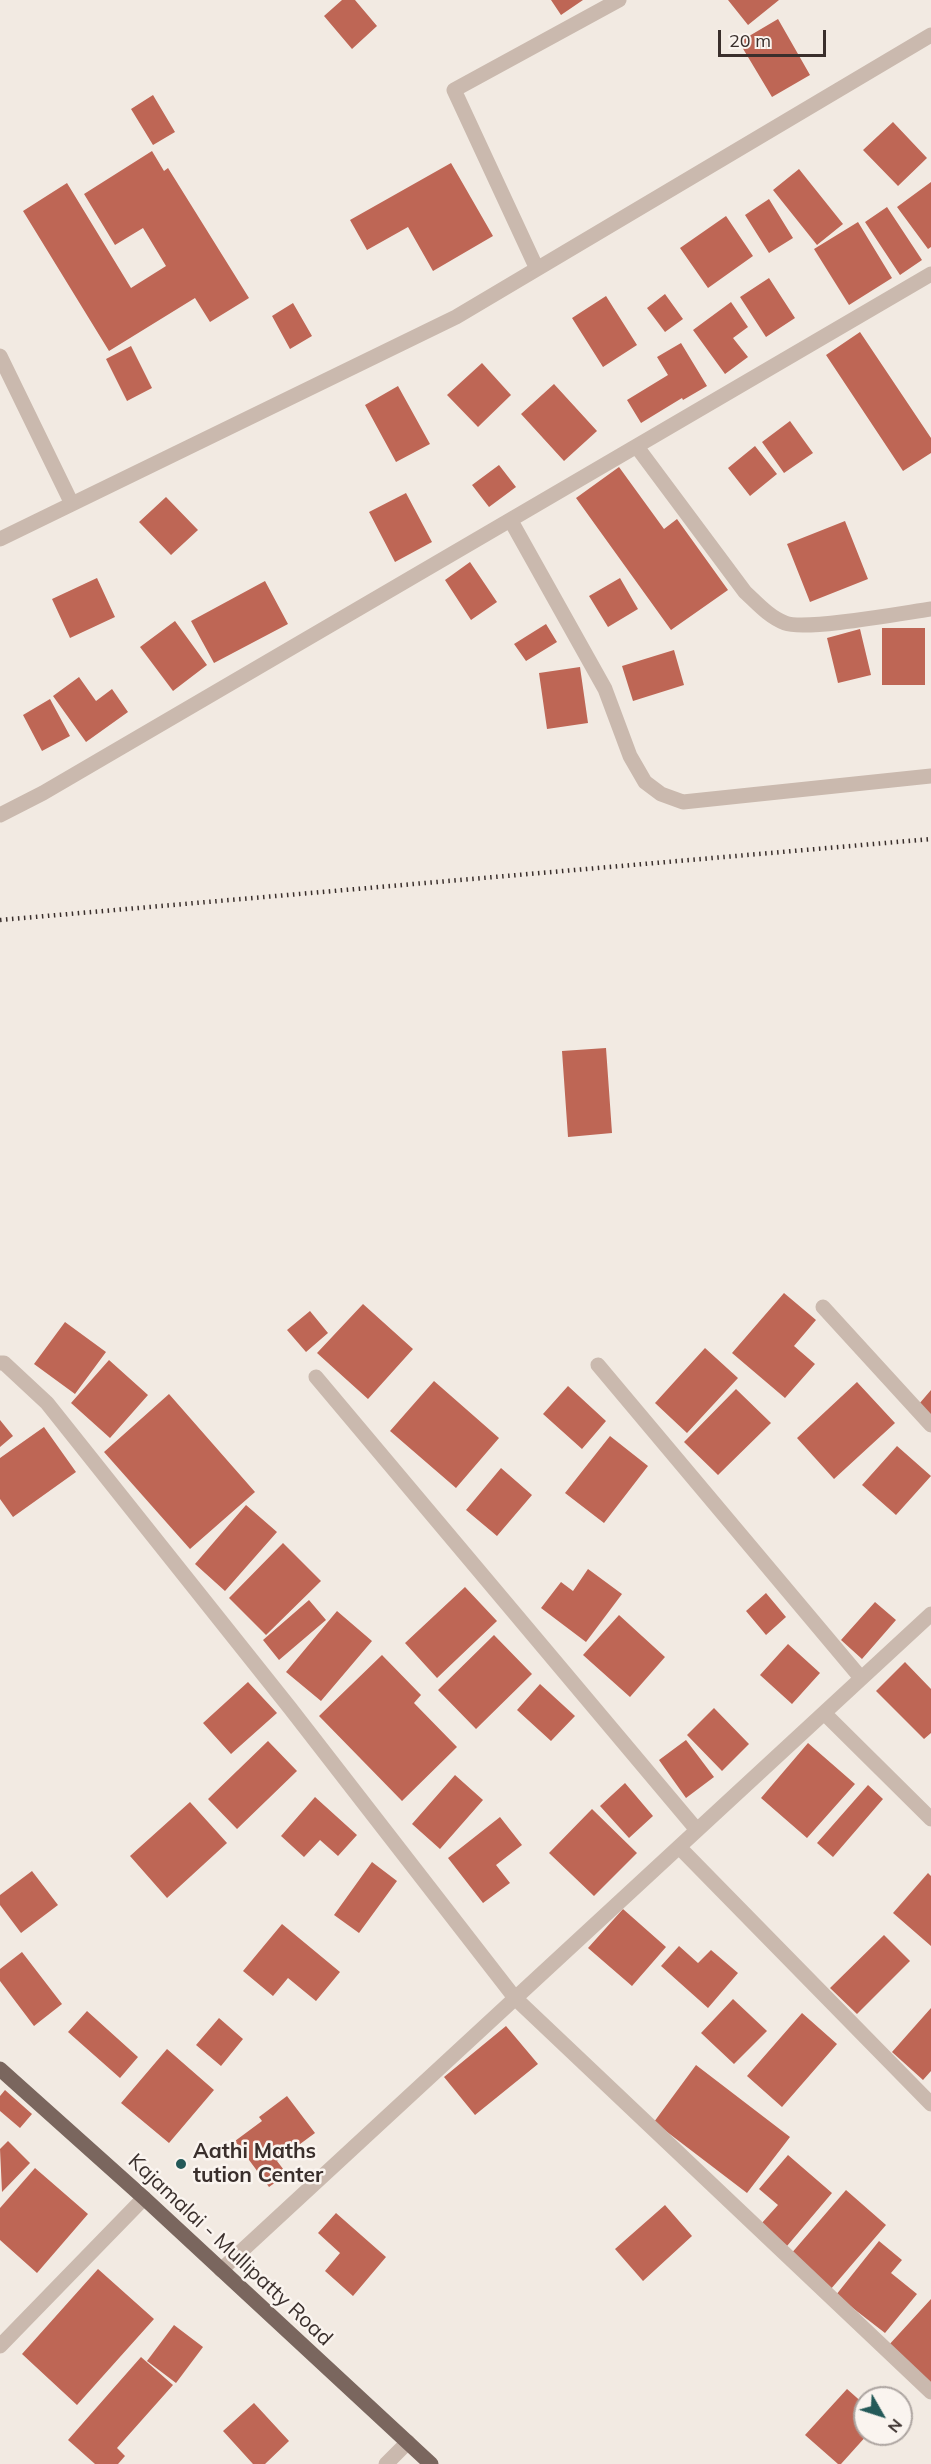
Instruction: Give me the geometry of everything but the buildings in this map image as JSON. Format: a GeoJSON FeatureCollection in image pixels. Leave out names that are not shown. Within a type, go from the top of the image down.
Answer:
{"type":"FeatureCollection","features":[{"type":"Feature","properties":{"kind":"main road","name":"Kajamalai - Mullipatty Road"},"geometry":{"type":"LineString","coordinates":[[0,2069],[144,2198],[432,2464]]}},
{"type":"Feature","properties":{"kind":"street"},"geometry":{"type":"LineString","coordinates":[[537,269],[454,90],[619,0]]}},
{"type":"Feature","properties":{"kind":"street"},"geometry":{"type":"LineString","coordinates":[[0,539],[456,317],[931,35]]}},
{"type":"Feature","properties":{"kind":"street"},"geometry":{"type":"LineString","coordinates":[[0,815],[63,781],[511,521],[931,274]]}},
{"type":"Feature","properties":{"kind":"street"},"geometry":{"type":"LineString","coordinates":[[0,356],[72,504]]}},
{"type":"Feature","properties":{"kind":"street"},"geometry":{"type":"LineString","coordinates":[[637,447],[745,592],[764,611],[786,624],[809,625],[931,609]]}},
{"type":"Feature","properties":{"kind":"street"},"geometry":{"type":"LineString","coordinates":[[511,521],[605,689],[630,756],[645,782],[661,795],[683,802],[931,776]]}},
{"type":"Feature","properties":{"kind":"street"},"geometry":{"type":"LineString","coordinates":[[823,1307],[931,1425]]}},
{"type":"Feature","properties":{"kind":"street"},"geometry":{"type":"LineString","coordinates":[[0,1363],[4,1363],[47,1403],[290,1708],[515,1998],[931,2392]]}},
{"type":"Feature","properties":{"kind":"street"},"geometry":{"type":"LineString","coordinates":[[598,1365],[861,1678]]}},
{"type":"Feature","properties":{"kind":"street"},"geometry":{"type":"LineString","coordinates":[[316,1377],[697,1830]]}},
{"type":"Feature","properties":{"kind":"street"},"geometry":{"type":"LineString","coordinates":[[221,2270],[931,1614]]}},
{"type":"Feature","properties":{"kind":"street"},"geometry":{"type":"LineString","coordinates":[[824,1713],[931,1819]]}},
{"type":"Feature","properties":{"kind":"street"},"geometry":{"type":"LineString","coordinates":[[679,1847],[931,2104]]}},
{"type":"Feature","properties":{"kind":"street"},"geometry":{"type":"LineString","coordinates":[[0,2346],[144,2198]]}},
{"type":"Feature","properties":{"kind":"street"},"geometry":{"type":"LineString","coordinates":[[386,2464],[408,2442]]}},
{"type":"Feature","properties":{"kind":"railway"},"geometry":{"type":"LineString","coordinates":[[0,920],[931,839]]}},
{"type":"Feature","properties":{"kind":"place","name":"Aathi Maths tution Center"},"geometry":{"type":"Point","coordinates":[181,2164]}}]}
